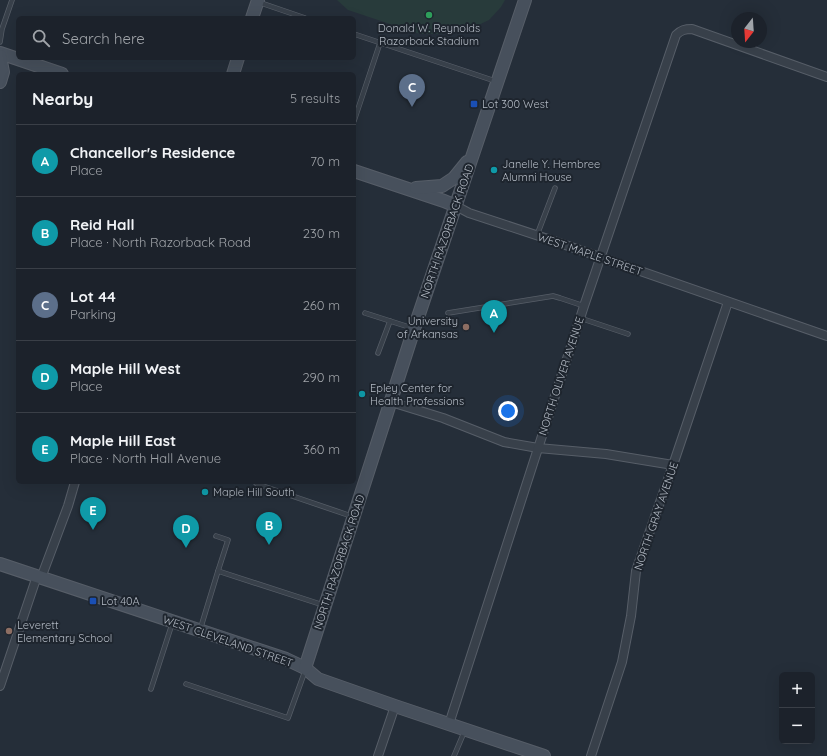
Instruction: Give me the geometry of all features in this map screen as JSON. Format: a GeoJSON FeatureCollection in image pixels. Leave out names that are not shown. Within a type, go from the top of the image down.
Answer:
{"type":"FeatureCollection","features":[{"type":"Feature","properties":{"kind":"street","name":"NORTH RAZORBACK ROAD"},"geometry":{"type":"LineString","coordinates":[[305,668],[414,329],[525,0]]}},
{"type":"Feature","properties":{"kind":"street"},"geometry":{"type":"LineString","coordinates":[[253,16],[257,1]]}},
{"type":"Feature","properties":{"kind":"street","name":"NORTH OLIVER AVENUE"},"geometry":{"type":"LineString","coordinates":[[448,724],[600,257],[676,35],[680,31],[692,29],[827,77]]}},
{"type":"Feature","properties":{"kind":"street"},"geometry":{"type":"LineString","coordinates":[[0,82],[3,72],[0,55],[16,60]]}},
{"type":"Feature","properties":{"kind":"street"},"geometry":{"type":"LineString","coordinates":[[16,60],[55,72]]}},
{"type":"Feature","properties":{"kind":"street"},"geometry":{"type":"LineString","coordinates":[[234,72],[237,60]]}},
{"type":"Feature","properties":{"kind":"street"},"geometry":{"type":"LineString","coordinates":[[409,189],[442,186],[454,178],[474,151]]}},
{"type":"Feature","properties":{"kind":"street","name":"WEST MAPLE STREET"},"geometry":{"type":"LineString","coordinates":[[356,171],[444,201],[469,213],[537,235],[827,336]]}},
{"type":"Feature","properties":{"kind":"street","name":"NORTH GRAY AVENUE"},"geometry":{"type":"LineString","coordinates":[[591,756],[622,662],[631,616],[636,571],[728,302]]}},
{"type":"Feature","properties":{"kind":"street"},"geometry":{"type":"LineString","coordinates":[[391,402],[443,418],[504,442],[538,448],[606,454],[673,465]]}},
{"type":"Feature","properties":{"kind":"street"},"geometry":{"type":"LineString","coordinates":[[0,686],[39,577],[67,508],[74,484]]}},
{"type":"Feature","properties":{"kind":"street","name":"WEST CLEVELAND STREET"},"geometry":{"type":"LineString","coordinates":[[0,564],[286,658],[305,668],[318,679],[544,756]]}},
{"type":"Feature","properties":{"kind":"street"},"geometry":{"type":"LineString","coordinates":[[378,756],[395,706]]}},
{"type":"Feature","properties":{"kind":"lane"},"geometry":{"type":"LineString","coordinates":[[0,42],[2,29],[12,0]]}},
{"type":"Feature","properties":{"kind":"lane"},"geometry":{"type":"LineString","coordinates":[[257,1],[299,16]]}},
{"type":"Feature","properties":{"kind":"lane"},"geometry":{"type":"LineString","coordinates":[[356,35],[497,82]]}},
{"type":"Feature","properties":{"kind":"lane"},"geometry":{"type":"LineString","coordinates":[[356,115],[380,43]]}},
{"type":"Feature","properties":{"kind":"lane"},"geometry":{"type":"LineString","coordinates":[[537,235],[555,188]]}},
{"type":"Feature","properties":{"kind":"lane"},"geometry":{"type":"LineString","coordinates":[[448,313],[554,296],[584,306]]}},
{"type":"Feature","properties":{"kind":"lane"},"geometry":{"type":"LineString","coordinates":[[365,313],[414,329]]}},
{"type":"Feature","properties":{"kind":"lane"},"geometry":{"type":"LineString","coordinates":[[580,318],[628,334]]}},
{"type":"Feature","properties":{"kind":"lane"},"geometry":{"type":"LineString","coordinates":[[378,353],[390,321]]}},
{"type":"Feature","properties":{"kind":"lane"},"geometry":{"type":"LineString","coordinates":[[257,484],[354,517]]}},
{"type":"Feature","properties":{"kind":"lane"},"geometry":{"type":"LineString","coordinates":[[200,630],[228,540],[216,536]]}},
{"type":"Feature","properties":{"kind":"lane"},"geometry":{"type":"LineString","coordinates":[[218,572],[325,606]]}},
{"type":"Feature","properties":{"kind":"lane"},"geometry":{"type":"LineString","coordinates":[[151,689],[173,621]]}},
{"type":"Feature","properties":{"kind":"lane"},"geometry":{"type":"LineString","coordinates":[[186,684],[288,718],[305,668]]}},
{"type":"Feature","properties":{"kind":"lane"},"geometry":{"type":"LineString","coordinates":[[454,756],[466,730]]}},
{"type":"Feature","properties":{"kind":"shaded area","name":"Donald W. Reynolds Razorback Stadium"},"geometry":{"type":"Polygon","coordinates":[[[337,0],[505,0],[501,7],[489,20],[468,30],[445,34],[420,34],[348,10],[337,0]]]}},
{"type":"Feature","properties":{"kind":"place","name":"Donald W. Reynolds Razorback Stadium"},"geometry":{"type":"Point","coordinates":[429,15]}},
{"type":"Feature","properties":{"kind":"place","name":"Lot 300 West"},"geometry":{"type":"Point","coordinates":[474,104]}},
{"type":"Feature","properties":{"kind":"place","name":"Lot 44"},"geometry":{"type":"Point","coordinates":[412,107]}},
{"type":"Feature","properties":{"kind":"place","name":"Janelle Y. Hembree Alumni House"},"geometry":{"type":"Point","coordinates":[494,170]}},
{"type":"Feature","properties":{"kind":"place","name":"University of Arkansas"},"geometry":{"type":"Point","coordinates":[466,327]}},
{"type":"Feature","properties":{"kind":"place","name":"Chancellor's Residence"},"geometry":{"type":"Point","coordinates":[494,333]}},
{"type":"Feature","properties":{"kind":"place","name":"Epley Center for Health Professions"},"geometry":{"type":"Point","coordinates":[362,394]}},
{"type":"Feature","properties":{"kind":"place","name":"Maple Hill South"},"geometry":{"type":"Point","coordinates":[205,492]}},
{"type":"Feature","properties":{"kind":"place","name":"Maple Hill East"},"geometry":{"type":"Point","coordinates":[93,530]}},
{"type":"Feature","properties":{"kind":"place","name":"Reid Hall"},"geometry":{"type":"Point","coordinates":[269,545]}},
{"type":"Feature","properties":{"kind":"place","name":"Maple Hill West"},"geometry":{"type":"Point","coordinates":[186,548]}},
{"type":"Feature","properties":{"kind":"place","name":"Lot 40A"},"geometry":{"type":"Point","coordinates":[93,601]}},
{"type":"Feature","properties":{"kind":"place","name":"Leverett Elementary School"},"geometry":{"type":"Point","coordinates":[9,631]}}]}
